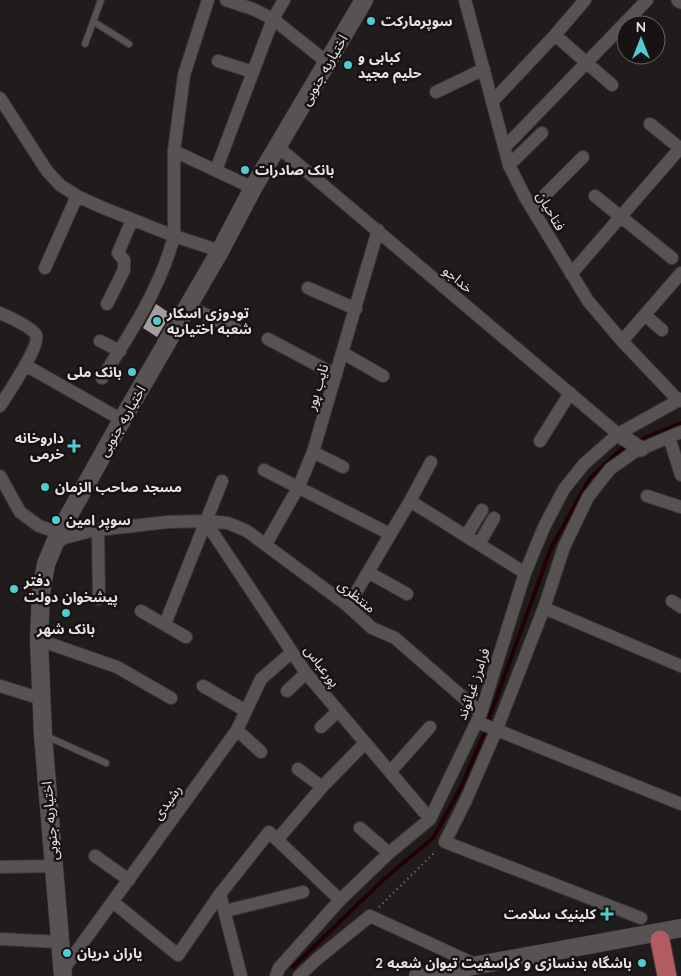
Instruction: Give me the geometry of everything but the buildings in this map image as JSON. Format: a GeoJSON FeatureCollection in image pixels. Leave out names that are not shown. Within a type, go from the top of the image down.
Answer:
{"type":"FeatureCollection","features":[{"type":"Feature","properties":{"kind":"main road","name":"اختیاریه جنوبی"},"geometry":{"type":"LineString","coordinates":[[63,973],[43,735],[39,640],[41,593],[46,564],[56,539],[122,420],[220,251],[253,188],[364,0]]}},
{"type":"Feature","properties":{"kind":"main road"},"geometry":{"type":"LineString","coordinates":[[418,976],[681,928]]}},
{"type":"Feature","properties":{"kind":"main road"},"geometry":{"type":"LineString","coordinates":[[459,976],[681,936]]}},
{"type":"Feature","properties":{"kind":"main road"},"geometry":{"type":"LineString","coordinates":[[660,940],[667,976]]}},
{"type":"Feature","properties":{"kind":"street"},"geometry":{"type":"LineString","coordinates":[[102,378],[120,351],[154,290],[171,248],[174,236],[174,151],[184,75],[208,0]]}},
{"type":"Feature","properties":{"kind":"street"},"geometry":{"type":"LineString","coordinates":[[226,0],[253,9],[273,19],[328,62]]}},
{"type":"Feature","properties":{"kind":"street"},"geometry":{"type":"LineString","coordinates":[[216,170],[273,19],[284,0]]}},
{"type":"Feature","properties":{"kind":"street","name":"فتاحیان"},"geometry":{"type":"LineString","coordinates":[[465,0],[509,166],[588,301],[622,341],[680,400]]}},
{"type":"Feature","properties":{"kind":"street"},"geometry":{"type":"LineString","coordinates":[[492,102],[585,0]]}},
{"type":"Feature","properties":{"kind":"street"},"geometry":{"type":"LineString","coordinates":[[505,146],[647,0]]}},
{"type":"Feature","properties":{"kind":"street"},"geometry":{"type":"LineString","coordinates":[[555,35],[612,85]]}},
{"type":"Feature","properties":{"kind":"street"},"geometry":{"type":"LineString","coordinates":[[218,61],[253,72]]}},
{"type":"Feature","properties":{"kind":"street"},"geometry":{"type":"LineString","coordinates":[[436,92],[484,69]]}},
{"type":"Feature","properties":{"kind":"street"},"geometry":{"type":"LineString","coordinates":[[0,98],[47,171],[60,185],[77,196],[132,220],[220,251]]}},
{"type":"Feature","properties":{"kind":"street"},"geometry":{"type":"LineString","coordinates":[[571,274],[681,148],[650,124]]}},
{"type":"Feature","properties":{"kind":"street"},"geometry":{"type":"LineString","coordinates":[[509,166],[542,133]]}},
{"type":"Feature","properties":{"kind":"street","name":"خداجو"},"geometry":{"type":"LineString","coordinates":[[278,147],[618,434]]}},
{"type":"Feature","properties":{"kind":"street"},"geometry":{"type":"LineString","coordinates":[[174,151],[253,188]]}},
{"type":"Feature","properties":{"kind":"street"},"geometry":{"type":"LineString","coordinates":[[532,208],[583,157]]}},
{"type":"Feature","properties":{"kind":"street"},"geometry":{"type":"LineString","coordinates":[[45,268],[77,196]]}},
{"type":"Feature","properties":{"kind":"street"},"geometry":{"type":"LineString","coordinates":[[596,196],[672,258]]}},
{"type":"Feature","properties":{"kind":"street"},"geometry":{"type":"LineString","coordinates":[[107,304],[124,270],[124,260],[118,253],[132,220]]}},
{"type":"Feature","properties":{"kind":"street","name":"نایب پور"},"geometry":{"type":"LineString","coordinates":[[266,544],[299,486],[313,452],[378,230]]}},
{"type":"Feature","properties":{"kind":"street"},"geometry":{"type":"LineString","coordinates":[[622,341],[681,273]]}},
{"type":"Feature","properties":{"kind":"street"},"geometry":{"type":"LineString","coordinates":[[308,288],[356,309]]}},
{"type":"Feature","properties":{"kind":"street"},"geometry":{"type":"LineString","coordinates":[[188,306],[237,330]]}},
{"type":"Feature","properties":{"kind":"street"},"geometry":{"type":"LineString","coordinates":[[0,313],[33,330],[37,336],[37,342],[25,365],[0,406]]}},
{"type":"Feature","properties":{"kind":"street"},"geometry":{"type":"LineString","coordinates":[[645,315],[662,330]]}},
{"type":"Feature","properties":{"kind":"street"},"geometry":{"type":"LineString","coordinates":[[268,339],[336,375]]}},
{"type":"Feature","properties":{"kind":"street"},"geometry":{"type":"LineString","coordinates":[[100,341],[120,351]]}},
{"type":"Feature","properties":{"kind":"street"},"geometry":{"type":"LineString","coordinates":[[343,353],[383,376]]}},
{"type":"Feature","properties":{"kind":"street"},"geometry":{"type":"LineString","coordinates":[[25,365],[122,420]]}},
{"type":"Feature","properties":{"kind":"street"},"geometry":{"type":"LineString","coordinates":[[540,442],[570,393]]}},
{"type":"Feature","properties":{"kind":"street","name":"فرامرز غیاثوند"},"geometry":{"type":"LineString","coordinates":[[276,976],[279,968],[340,900],[430,819],[479,718],[526,573],[544,527],[564,489],[584,464],[618,434],[680,400]]}},
{"type":"Feature","properties":{"kind":"street"},"geometry":{"type":"LineString","coordinates":[[618,434],[641,449]]}},
{"type":"Feature","properties":{"kind":"street"},"geometry":{"type":"LineString","coordinates":[[641,918],[445,842],[466,800],[496,731],[544,608],[564,547],[588,497],[610,469],[634,452],[675,434],[681,475]]}},
{"type":"Feature","properties":{"kind":"street"},"geometry":{"type":"LineString","coordinates":[[313,452],[343,467]]}},
{"type":"Feature","properties":{"kind":"street"},"geometry":{"type":"LineString","coordinates":[[348,606],[410,502],[431,462]]}},
{"type":"Feature","properties":{"kind":"street"},"geometry":{"type":"LineString","coordinates":[[264,470],[299,486],[390,534]]}},
{"type":"Feature","properties":{"kind":"street"},"geometry":{"type":"LineString","coordinates":[[0,476],[20,512],[56,539]]}},
{"type":"Feature","properties":{"kind":"street"},"geometry":{"type":"LineString","coordinates":[[165,624],[204,521],[222,480]]}},
{"type":"Feature","properties":{"kind":"street"},"geometry":{"type":"LineString","coordinates":[[647,496],[681,507]]}},
{"type":"Feature","properties":{"kind":"street"},"geometry":{"type":"LineString","coordinates":[[410,502],[526,573]]}},
{"type":"Feature","properties":{"kind":"street"},"geometry":{"type":"LineString","coordinates":[[466,536],[482,510]]}},
{"type":"Feature","properties":{"kind":"street"},"geometry":{"type":"LineString","coordinates":[[71,512],[73,522],[80,528],[98,530],[99,599]]}},
{"type":"Feature","properties":{"kind":"street"},"geometry":{"type":"LineString","coordinates":[[479,544],[494,518]]}},
{"type":"Feature","properties":{"kind":"street","name":"منتظری"},"geometry":{"type":"LineString","coordinates":[[56,539],[98,530],[167,522],[204,521],[228,523],[247,530],[348,606],[372,628],[395,638],[479,718],[496,731],[681,804]]}},
{"type":"Feature","properties":{"kind":"street","name":"پورعباس"},"geometry":{"type":"LineString","coordinates":[[204,521],[306,673],[430,819]]}},
{"type":"Feature","properties":{"kind":"street"},"geometry":{"type":"LineString","coordinates":[[368,572],[408,594]]}},
{"type":"Feature","properties":{"kind":"street"},"geometry":{"type":"LineString","coordinates":[[544,608],[681,666]]}},
{"type":"Feature","properties":{"kind":"street"},"geometry":{"type":"LineString","coordinates":[[141,611],[186,637]]}},
{"type":"Feature","properties":{"kind":"street"},"geometry":{"type":"LineString","coordinates":[[39,640],[117,667],[171,698]]}},
{"type":"Feature","properties":{"kind":"street","name":"رشیدی"},"geometry":{"type":"LineString","coordinates":[[63,973],[237,730],[262,680],[292,652]]}},
{"type":"Feature","properties":{"kind":"street"},"geometry":{"type":"LineString","coordinates":[[287,691],[306,673]]}},
{"type":"Feature","properties":{"kind":"street"},"geometry":{"type":"LineString","coordinates":[[0,686],[42,699]]}},
{"type":"Feature","properties":{"kind":"street"},"geometry":{"type":"LineString","coordinates":[[203,686],[246,712]]}},
{"type":"Feature","properties":{"kind":"street"},"geometry":{"type":"LineString","coordinates":[[321,728],[338,712]]}},
{"type":"Feature","properties":{"kind":"street"},"geometry":{"type":"LineString","coordinates":[[390,772],[430,727]]}},
{"type":"Feature","properties":{"kind":"street"},"geometry":{"type":"LineString","coordinates":[[237,730],[261,752]]}},
{"type":"Feature","properties":{"kind":"street"},"geometry":{"type":"LineString","coordinates":[[277,840],[322,787],[365,743]]}},
{"type":"Feature","properties":{"kind":"street"},"geometry":{"type":"LineString","coordinates":[[298,768],[322,787]]}},
{"type":"Feature","properties":{"kind":"street"},"geometry":{"type":"LineString","coordinates":[[360,828],[390,853]]}},
{"type":"Feature","properties":{"kind":"street"},"geometry":{"type":"LineString","coordinates":[[113,902],[178,955],[220,894],[269,832],[340,900]]}},
{"type":"Feature","properties":{"kind":"street"},"geometry":{"type":"LineString","coordinates":[[95,856],[129,880]]}},
{"type":"Feature","properties":{"kind":"street"},"geometry":{"type":"LineString","coordinates":[[0,867],[54,866]]}},
{"type":"Feature","properties":{"kind":"street"},"geometry":{"type":"LineString","coordinates":[[225,911],[303,892]]}},
{"type":"Feature","properties":{"kind":"street"},"geometry":{"type":"LineString","coordinates":[[220,894],[241,976]]}},
{"type":"Feature","properties":{"kind":"street"},"geometry":{"type":"LineString","coordinates":[[300,976],[316,959],[370,916],[479,966]]}},
{"type":"Feature","properties":{"kind":"street"},"geometry":{"type":"LineString","coordinates":[[0,939],[60,942]]}},
{"type":"Feature","properties":{"kind":"lane"},"geometry":{"type":"LineString","coordinates":[[85,44],[101,0]]}},
{"type":"Feature","properties":{"kind":"lane"},"geometry":{"type":"LineString","coordinates":[[94,22],[129,44]]}},
{"type":"Feature","properties":{"kind":"lane"},"geometry":{"type":"LineString","coordinates":[[43,735],[106,763]]}},
{"type":"Feature","properties":{"kind":"path"},"geometry":{"type":"LineString","coordinates":[[370,916],[445,842]]}},
{"type":"Feature","properties":{"kind":"waterway"},"geometry":{"type":"LineString","coordinates":[[642,439],[681,423]]}},
{"type":"Feature","properties":{"kind":"waterway"},"geometry":{"type":"LineString","coordinates":[[488,721],[551,548],[590,478],[625,446]]}},
{"type":"Feature","properties":{"kind":"waterway"},"geometry":{"type":"LineString","coordinates":[[293,967],[384,879],[433,838],[461,787],[484,734]]}},
{"type":"Feature","properties":{"kind":"place","name":"سوپرمارکت"},"geometry":{"type":"Point","coordinates":[371,21]}},
{"type":"Feature","properties":{"kind":"place","name":"کبابی و حلیم مجید"},"geometry":{"type":"Point","coordinates":[348,65]}},
{"type":"Feature","properties":{"kind":"place","name":"بانک صادرات"},"geometry":{"type":"Point","coordinates":[245,170]}},
{"type":"Feature","properties":{"kind":"place","name":"تودوزی اسکار شعبه اختیاریه"},"geometry":{"type":"Point","coordinates":[157,321]}},
{"type":"Feature","properties":{"kind":"place","name":"بانک ملی"},"geometry":{"type":"Point","coordinates":[132,372]}},
{"type":"Feature","properties":{"kind":"place","name":"داروخانه خرمی"},"geometry":{"type":"Point","coordinates":[74,446]}},
{"type":"Feature","properties":{"kind":"place","name":"مسجد صاحب الزمان"},"geometry":{"type":"Point","coordinates":[45,487]}},
{"type":"Feature","properties":{"kind":"place","name":"سوپر امین"},"geometry":{"type":"Point","coordinates":[56,520]}},
{"type":"Feature","properties":{"kind":"place","name":"دفتر پیشخوان دولت"},"geometry":{"type":"Point","coordinates":[14,589]}},
{"type":"Feature","properties":{"kind":"place","name":"بانک شهر"},"geometry":{"type":"Point","coordinates":[66,613]}},
{"type":"Feature","properties":{"kind":"place","name":"کلینیک سلامت"},"geometry":{"type":"Point","coordinates":[607,914]}},
{"type":"Feature","properties":{"kind":"place","name":"یاران دریان"},"geometry":{"type":"Point","coordinates":[67,953]}},
{"type":"Feature","properties":{"kind":"place","name":"باشگاه بدنسازی و کراسفیت تیوان شعبه 2"},"geometry":{"type":"Point","coordinates":[642,963]}}]}
